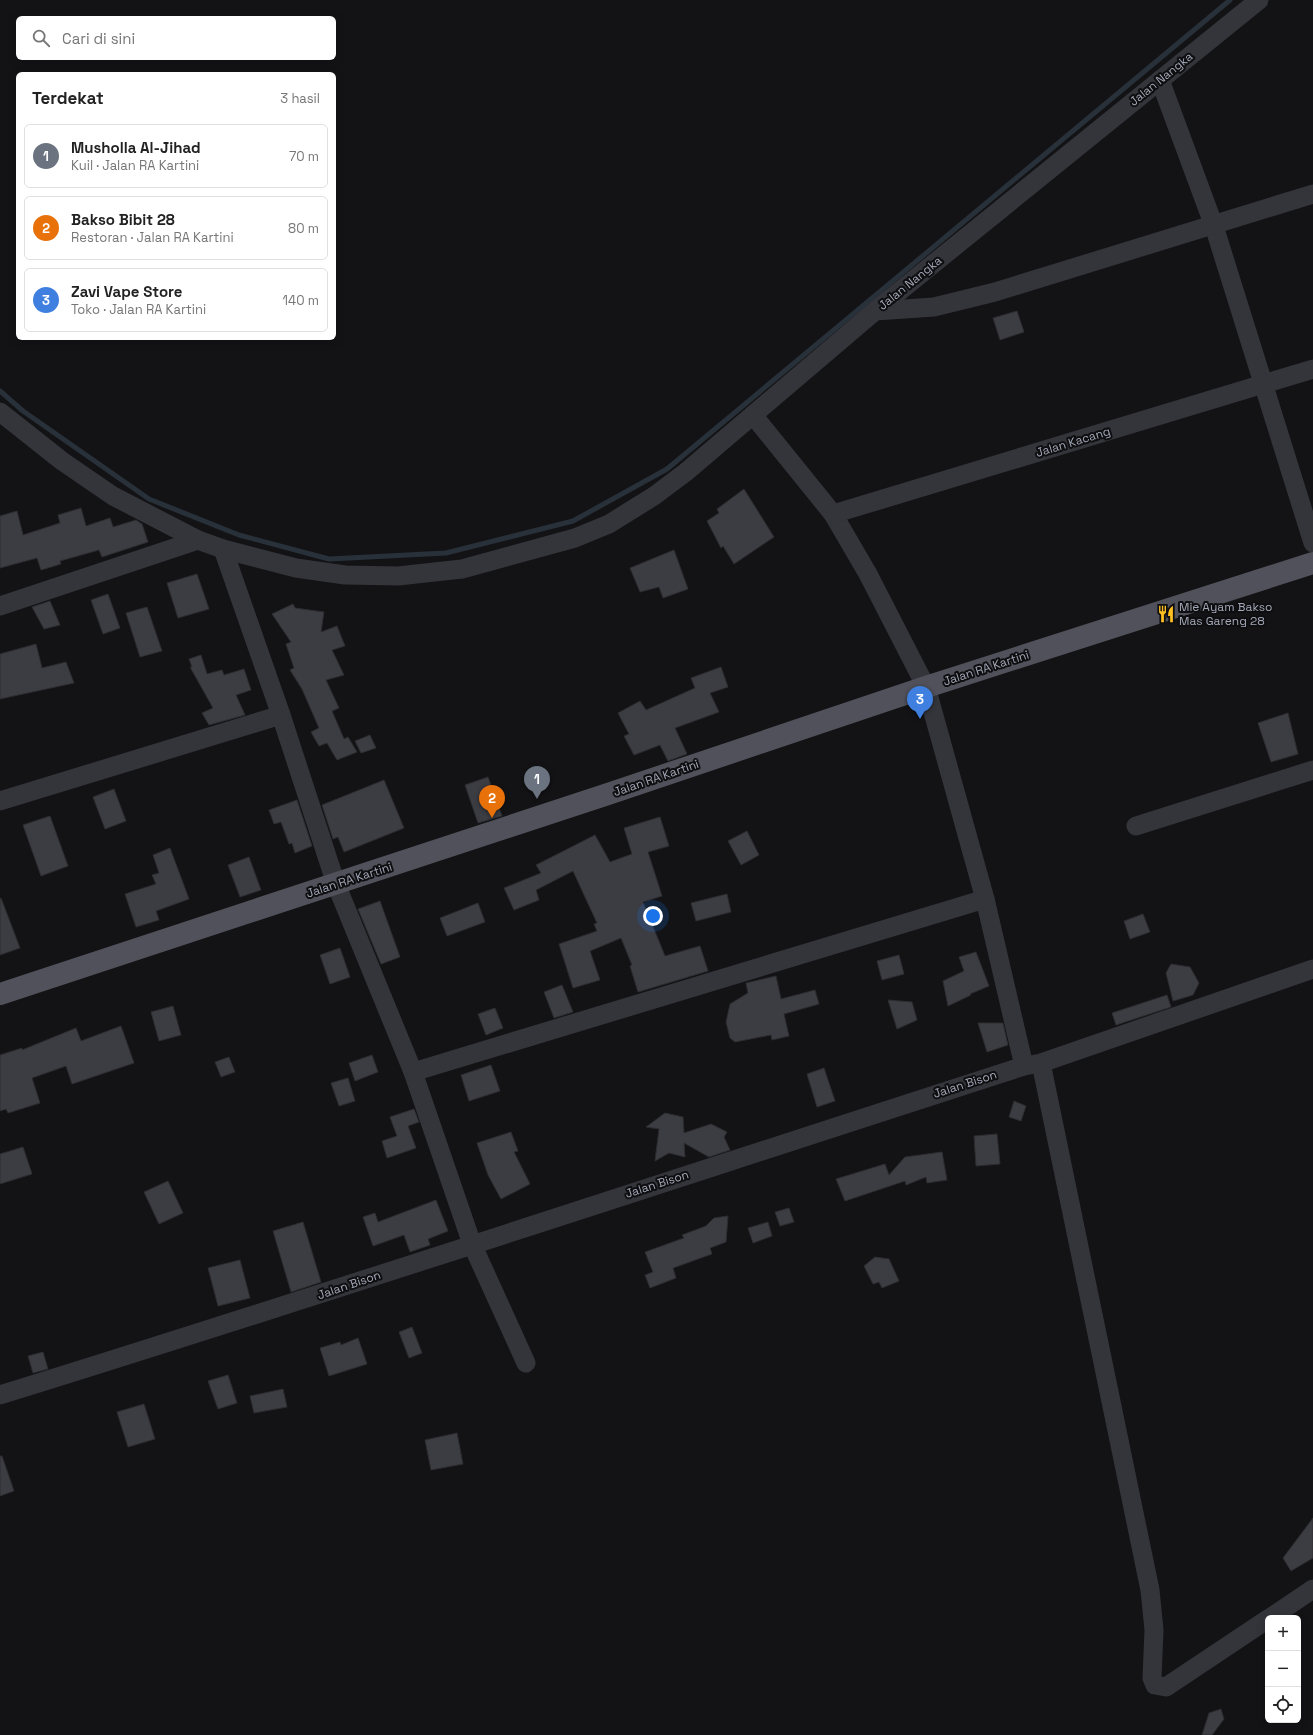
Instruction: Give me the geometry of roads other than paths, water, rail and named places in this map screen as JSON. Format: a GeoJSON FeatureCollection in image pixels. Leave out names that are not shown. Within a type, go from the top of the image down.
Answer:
{"type":"FeatureCollection","features":[{"type":"Feature","properties":{"kind":"main road","name":"Jalan RA Kartini"},"geometry":{"type":"LineString","coordinates":[[0,994],[336,884],[926,687],[1313,563]]}},
{"type":"Feature","properties":{"kind":"street","name":"Jalan Nangka"},"geometry":{"type":"LineString","coordinates":[[875,311],[1259,0]]}},
{"type":"Feature","properties":{"kind":"street"},"geometry":{"type":"LineString","coordinates":[[1160,80],[1214,226],[1313,543]]}},
{"type":"Feature","properties":{"kind":"street","name":"Jalan Nangka"},"geometry":{"type":"LineString","coordinates":[[875,311],[934,307],[995,292],[1214,226],[1313,194]]}},
{"type":"Feature","properties":{"kind":"street"},"geometry":{"type":"LineString","coordinates":[[0,412],[62,461],[113,496],[198,540],[224,549],[296,568],[345,575],[398,576],[462,569],[575,538],[609,524],[654,496],[753,415],[875,311]]}},
{"type":"Feature","properties":{"kind":"street","name":"Jalan Kacang"},"geometry":{"type":"LineString","coordinates":[[833,514],[1313,369]]}},
{"type":"Feature","properties":{"kind":"street"},"geometry":{"type":"LineString","coordinates":[[753,415],[833,514],[868,574],[926,687],[1032,1064],[1150,1590],[1154,1630],[1152,1678],[1155,1685],[1166,1687],[1265,1622]]}},
{"type":"Feature","properties":{"kind":"street"},"geometry":{"type":"LineString","coordinates":[[0,606],[198,540]]}},
{"type":"Feature","properties":{"kind":"street"},"geometry":{"type":"LineString","coordinates":[[224,549],[281,715],[336,884],[413,1072],[472,1244],[526,1363]]}},
{"type":"Feature","properties":{"kind":"street"},"geometry":{"type":"LineString","coordinates":[[0,801],[281,715]]}},
{"type":"Feature","properties":{"kind":"street"},"geometry":{"type":"LineString","coordinates":[[1136,826],[1313,770]]}},
{"type":"Feature","properties":{"kind":"street"},"geometry":{"type":"LineString","coordinates":[[413,1072],[985,899]]}},
{"type":"Feature","properties":{"kind":"street","name":"Jalan Bison"},"geometry":{"type":"LineString","coordinates":[[0,1396],[259,1315],[472,1244],[1032,1064],[1313,969]]}},
{"type":"Feature","properties":{"kind":"street"},"geometry":{"type":"LineString","coordinates":[[1275,1615],[1313,1588]]}},
{"type":"Feature","properties":{"kind":"waterway"},"geometry":{"type":"LineString","coordinates":[[0,391],[23,411],[149,499],[239,535],[329,559],[446,553],[573,521],[667,469],[1230,0]]}},
{"type":"Feature","properties":{"kind":"place","name":"Mie Ayam Bakso Mas Gareng 28"},"geometry":{"type":"Point","coordinates":[1166,614]}},
{"type":"Feature","properties":{"kind":"place","name":"Zavi Vape Store"},"geometry":{"type":"Point","coordinates":[920,719]}},
{"type":"Feature","properties":{"kind":"place","name":"Musholla Al-Jihad"},"geometry":{"type":"Point","coordinates":[537,799]}},
{"type":"Feature","properties":{"kind":"place","name":"Bakso Bibit 28"},"geometry":{"type":"Point","coordinates":[492,818]}}]}
